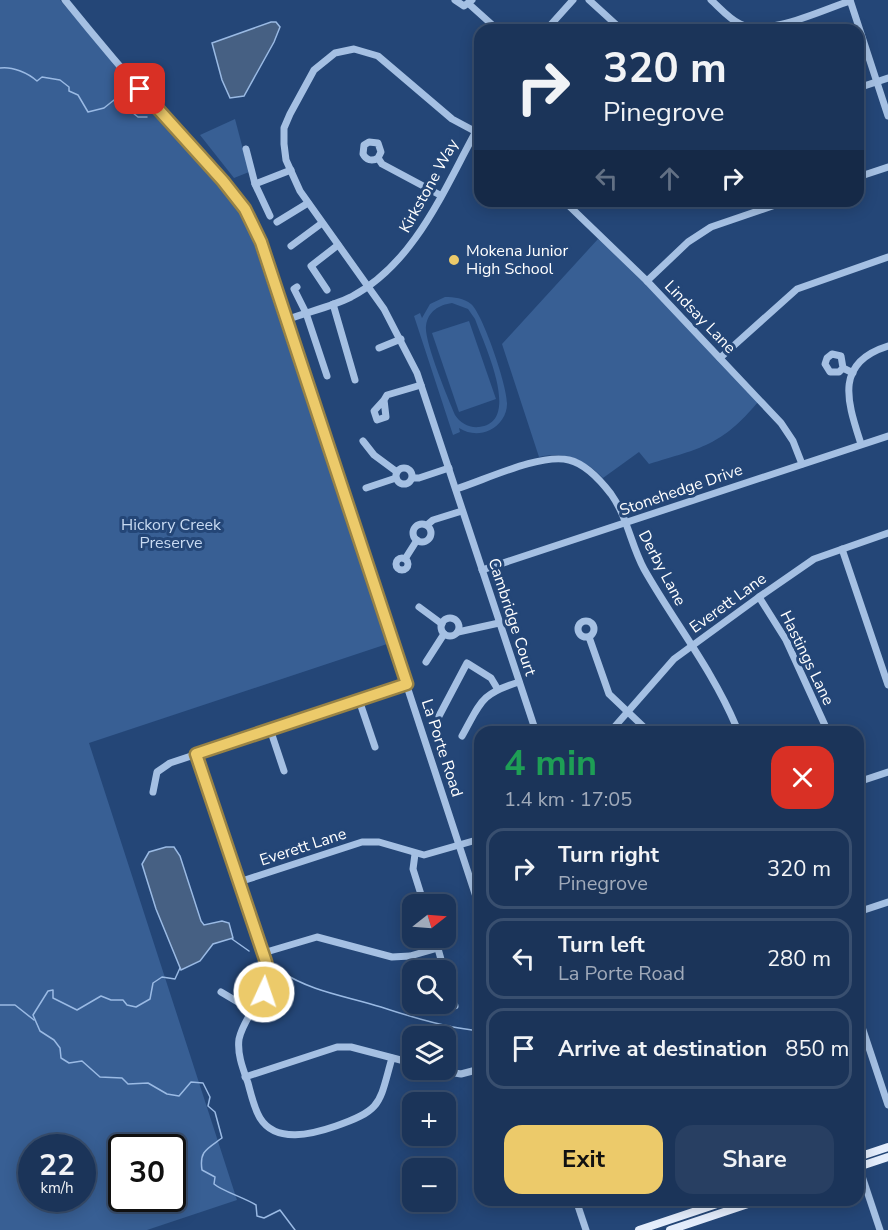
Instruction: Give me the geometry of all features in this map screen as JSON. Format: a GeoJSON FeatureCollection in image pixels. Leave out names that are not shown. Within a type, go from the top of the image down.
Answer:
{"type":"FeatureCollection","features":[{"type":"Feature","properties":{"kind":"main road"},"geometry":{"type":"LineString","coordinates":[[864,1155],[888,1147]]}},
{"type":"Feature","properties":{"kind":"main road"},"geometry":{"type":"LineString","coordinates":[[864,1165],[888,1157]]}},
{"type":"Feature","properties":{"kind":"main road"},"geometry":{"type":"LineString","coordinates":[[639,1230],[711,1206]]}},
{"type":"Feature","properties":{"kind":"main road"},"geometry":{"type":"LineString","coordinates":[[670,1230],[742,1206]]}},
{"type":"Feature","properties":{"kind":"street","name":"La Porte Road"},"geometry":{"type":"LineString","coordinates":[[65,0],[245,209],[261,242],[474,890]]}},
{"type":"Feature","properties":{"kind":"street"},"geometry":{"type":"LineString","coordinates":[[455,0],[461,6],[470,2],[492,24]]}},
{"type":"Feature","properties":{"kind":"street"},"geometry":{"type":"LineString","coordinates":[[551,24],[573,0]]}},
{"type":"Feature","properties":{"kind":"street"},"geometry":{"type":"LineString","coordinates":[[589,0],[615,24]]}},
{"type":"Feature","properties":{"kind":"street"},"geometry":{"type":"LineString","coordinates":[[711,0],[740,24]]}},
{"type":"Feature","properties":{"kind":"street"},"geometry":{"type":"LineString","coordinates":[[781,24],[850,0],[858,24]]}},
{"type":"Feature","properties":{"kind":"street"},"geometry":{"type":"LineString","coordinates":[[864,44],[888,116]]}},
{"type":"Feature","properties":{"kind":"street"},"geometry":{"type":"LineString","coordinates":[[255,184],[291,170],[284,144],[284,128],[314,70],[323,60],[342,50],[358,49],[378,56],[428,100],[474,131]]}},
{"type":"Feature","properties":{"kind":"street"},"geometry":{"type":"LineString","coordinates":[[864,86],[888,78]]}},
{"type":"Feature","properties":{"kind":"street","name":"Kirkstone Way"},"geometry":{"type":"LineString","coordinates":[[286,320],[350,297],[392,267],[412,244],[474,140]]}},
{"type":"Feature","properties":{"kind":"street"},"geometry":{"type":"LineString","coordinates":[[246,149],[255,184],[270,216]]}},
{"type":"Feature","properties":{"kind":"street"},"geometry":{"type":"LineString","coordinates":[[378,158],[382,164],[440,195]]}},
{"type":"Feature","properties":{"kind":"street"},"geometry":{"type":"LineString","coordinates":[[864,175],[888,167]]}},
{"type":"Feature","properties":{"kind":"street","name":"Cambridge Court"},"geometry":{"type":"LineString","coordinates":[[291,170],[308,203],[368,285],[401,339],[421,385],[519,682],[531,726]]}},
{"type":"Feature","properties":{"kind":"street"},"geometry":{"type":"LineString","coordinates":[[277,222],[308,203]]}},
{"type":"Feature","properties":{"kind":"street","name":"Lindsay Lane"},"geometry":{"type":"LineString","coordinates":[[570,207],[647,281],[786,429],[802,464]]}},
{"type":"Feature","properties":{"kind":"street"},"geometry":{"type":"LineString","coordinates":[[647,281],[688,242],[711,227],[769,207]]}},
{"type":"Feature","properties":{"kind":"street"},"geometry":{"type":"LineString","coordinates":[[291,246],[322,223]]}},
{"type":"Feature","properties":{"kind":"street"},"geometry":{"type":"LineString","coordinates":[[327,290],[311,266],[338,245]]}},
{"type":"Feature","properties":{"kind":"street"},"geometry":{"type":"LineString","coordinates":[[720,358],[796,289],[888,257]]}},
{"type":"Feature","properties":{"kind":"street"},"geometry":{"type":"LineString","coordinates":[[297,286],[294,289],[306,313],[327,376]]}},
{"type":"Feature","properties":{"kind":"street"},"geometry":{"type":"LineString","coordinates":[[333,303],[355,372],[355,380]]}},
{"type":"Feature","properties":{"kind":"street"},"geometry":{"type":"LineString","coordinates":[[379,348],[401,339]]}},
{"type":"Feature","properties":{"kind":"street"},"geometry":{"type":"LineString","coordinates":[[861,444],[847,398],[853,373],[868,356],[888,346]]}},
{"type":"Feature","properties":{"kind":"street"},"geometry":{"type":"LineString","coordinates":[[843,368],[853,373]]}},
{"type":"Feature","properties":{"kind":"street"},"geometry":{"type":"LineString","coordinates":[[384,400],[387,395],[421,385]]}},
{"type":"Feature","properties":{"kind":"street","name":"Stonehedge Drive"},"geometry":{"type":"LineString","coordinates":[[482,570],[888,436]]}},
{"type":"Feature","properties":{"kind":"street"},"geometry":{"type":"LineString","coordinates":[[363,441],[403,485],[409,483],[412,478]]}},
{"type":"Feature","properties":{"kind":"street","name":"Derby Lane"},"geometry":{"type":"LineString","coordinates":[[456,489],[545,460],[568,460],[585,468],[605,487],[618,505],[644,569],[715,680],[736,726]]}},
{"type":"Feature","properties":{"kind":"street"},"geometry":{"type":"LineString","coordinates":[[366,488],[396,475],[402,468],[409,469],[412,478]]}},
{"type":"Feature","properties":{"kind":"street"},"geometry":{"type":"LineString","coordinates":[[412,478],[419,478],[448,468]]}},
{"type":"Feature","properties":{"kind":"street"},"geometry":{"type":"LineString","coordinates":[[427,525],[431,531],[429,537],[424,542],[417,540],[413,534],[414,528],[420,524],[427,525],[433,520],[462,511]]}},
{"type":"Feature","properties":{"kind":"street","name":"Everett Lane"},"geometry":{"type":"LineString","coordinates":[[615,726],[664,670],[692,645],[759,597],[814,559],[888,533]]}},
{"type":"Feature","properties":{"kind":"street"},"geometry":{"type":"LineString","coordinates":[[405,559],[417,540]]}},
{"type":"Feature","properties":{"kind":"street"},"geometry":{"type":"LineString","coordinates":[[842,549],[888,685]]}},
{"type":"Feature","properties":{"kind":"street","name":"Hastings Lane"},"geometry":{"type":"LineString","coordinates":[[759,597],[786,640],[825,726]]}},
{"type":"Feature","properties":{"kind":"street"},"geometry":{"type":"LineString","coordinates":[[418,607],[442,624],[444,634],[426,662]]}},
{"type":"Feature","properties":{"kind":"street"},"geometry":{"type":"LineString","coordinates":[[442,624],[448,618],[455,619],[459,625],[458,632]]}},
{"type":"Feature","properties":{"kind":"street"},"geometry":{"type":"LineString","coordinates":[[444,634],[453,636],[458,632],[499,623]]}},
{"type":"Feature","properties":{"kind":"street"},"geometry":{"type":"LineString","coordinates":[[589,637],[609,694],[643,726]]}},
{"type":"Feature","properties":{"kind":"street"},"geometry":{"type":"LineString","coordinates":[[439,716],[467,663],[491,678],[497,688]]}},
{"type":"Feature","properties":{"kind":"street"},"geometry":{"type":"LineString","coordinates":[[462,736],[484,697],[497,688],[519,682]]}},
{"type":"Feature","properties":{"kind":"street"},"geometry":{"type":"LineString","coordinates":[[153,792],[157,772],[162,768],[196,754],[407,684]]}},
{"type":"Feature","properties":{"kind":"street"},"geometry":{"type":"LineString","coordinates":[[359,700],[375,747]]}},
{"type":"Feature","properties":{"kind":"street"},"geometry":{"type":"LineString","coordinates":[[270,729],[284,771]]}},
{"type":"Feature","properties":{"kind":"street"},"geometry":{"type":"LineString","coordinates":[[196,754],[263,953],[267,981],[239,1039],[239,1056],[259,1118],[268,1127],[294,1135],[305,1135],[370,1112],[381,1096],[392,1058]]}},
{"type":"Feature","properties":{"kind":"street"},"geometry":{"type":"LineString","coordinates":[[864,780],[888,772]]}},
{"type":"Feature","properties":{"kind":"street","name":"Everett Lane"},"geometry":{"type":"LineString","coordinates":[[239,882],[363,842],[379,842],[415,854],[432,854],[474,841]]}},
{"type":"Feature","properties":{"kind":"street"},"geometry":{"type":"LineString","coordinates":[[415,854],[413,869],[421,894]]}},
{"type":"Feature","properties":{"kind":"street"},"geometry":{"type":"LineString","coordinates":[[864,910],[888,902]]}},
{"type":"Feature","properties":{"kind":"street"},"geometry":{"type":"LineString","coordinates":[[263,953],[317,938],[392,957],[410,956],[438,948],[442,960]]}},
{"type":"Feature","properties":{"kind":"street"},"geometry":{"type":"LineString","coordinates":[[221,992],[253,1011]]}},
{"type":"Feature","properties":{"kind":"street"},"geometry":{"type":"LineString","coordinates":[[864,1033],[888,1105]]}},
{"type":"Feature","properties":{"kind":"street"},"geometry":{"type":"LineString","coordinates":[[245,1077],[337,1047],[351,1047],[402,1060]]}},
{"type":"Feature","properties":{"kind":"street"},"geometry":{"type":"LineString","coordinates":[[456,1073],[474,1071]]}},
{"type":"Feature","properties":{"kind":"street"},"geometry":{"type":"LineString","coordinates":[[864,1182],[880,1230]]}},
{"type":"Feature","properties":{"kind":"street"},"geometry":{"type":"LineString","coordinates":[[578,1206],[586,1230]]}},
{"type":"Feature","properties":{"kind":"green space","name":"Hickory Creek Preserve"},"geometry":{"type":"Polygon","coordinates":[[[0,0],[60,0],[234,201],[251,235],[387,644],[89,743],[237,1200],[147,1230],[0,1230],[0,0]]]}},
{"type":"Feature","properties":{"kind":"green space"},"geometry":{"type":"Polygon","coordinates":[[[235,119],[249,172],[234,178],[200,135],[235,119]]]}},
{"type":"Feature","properties":{"kind":"green space"},"geometry":{"type":"Polygon","coordinates":[[[598,239],[629,265],[758,402],[733,428],[709,444],[649,464],[639,452],[603,478],[582,461],[574,458],[558,455],[539,457],[502,344],[598,239]]]}},
{"type":"Feature","properties":{"kind":"green space"},"geometry":{"type":"Polygon","coordinates":[[[445,297],[462,299],[471,304],[482,322],[499,368],[507,404],[502,419],[490,430],[474,433],[459,428],[460,432],[453,435],[414,316],[420,313],[422,318],[430,304],[445,297]],[[452,303],[439,307],[429,316],[426,333],[437,370],[455,415],[465,424],[479,427],[492,422],[498,412],[499,397],[497,380],[491,362],[475,319],[468,309],[452,303]]]}},
{"type":"Feature","properties":{"kind":"green space"},"geometry":{"type":"Polygon","coordinates":[[[469,321],[496,399],[459,412],[432,333],[469,321]]]}},
{"type":"Feature","properties":{"kind":"shaded area"},"geometry":{"type":"Polygon","coordinates":[[[276,22],[280,27],[274,42],[244,96],[230,98],[222,80],[212,43],[276,22]]]}},
{"type":"Feature","properties":{"kind":"shaded area"},"geometry":{"type":"Polygon","coordinates":[[[174,847],[180,856],[201,921],[204,925],[222,921],[229,923],[233,938],[213,944],[200,961],[181,970],[156,909],[142,864],[149,852],[174,847]]]}},
{"type":"Feature","properties":{"kind":"waterway"},"geometry":{"type":"LineString","coordinates":[[0,68],[20,71],[37,81],[42,77],[60,80],[69,87],[69,91],[78,95],[88,112],[104,108],[114,100],[120,111],[128,109],[138,117],[147,117]]}},
{"type":"Feature","properties":{"kind":"waterway"},"geometry":{"type":"LineString","coordinates":[[232,939],[249,951]]}},
{"type":"Feature","properties":{"kind":"waterway"},"geometry":{"type":"LineString","coordinates":[[180,968],[175,979],[162,977],[153,983],[150,999],[136,1007],[127,1005],[123,1000],[111,1000],[101,996],[77,1010],[53,998],[53,990],[48,991],[33,1015],[40,1031],[54,1040],[60,1048],[61,1058],[69,1063],[82,1061],[100,1077],[122,1078],[128,1084],[148,1083],[167,1094],[179,1096],[191,1082],[203,1083],[210,1097],[208,1106],[215,1112],[222,1138],[203,1154],[202,1170],[215,1177],[214,1184],[218,1187],[256,1205],[257,1216],[264,1218],[280,1210],[295,1230]]}},
{"type":"Feature","properties":{"kind":"waterway"},"geometry":{"type":"LineString","coordinates":[[280,971],[304,984],[329,993],[426,1021],[474,1030]]}},
{"type":"Feature","properties":{"kind":"waterway"},"geometry":{"type":"LineString","coordinates":[[0,1005],[15,1005],[34,1020]]}},
{"type":"Feature","properties":{"kind":"place","name":"Mokena Junior High School"},"geometry":{"type":"Point","coordinates":[454,260]}},
{"type":"Feature","properties":{"kind":"route"},"geometry":{"type":"LineString","coordinates":[[140,89],[223,181],[245,209],[261,242],[407,684],[196,754],[266,962],[268,974],[264,992]]}}]}
